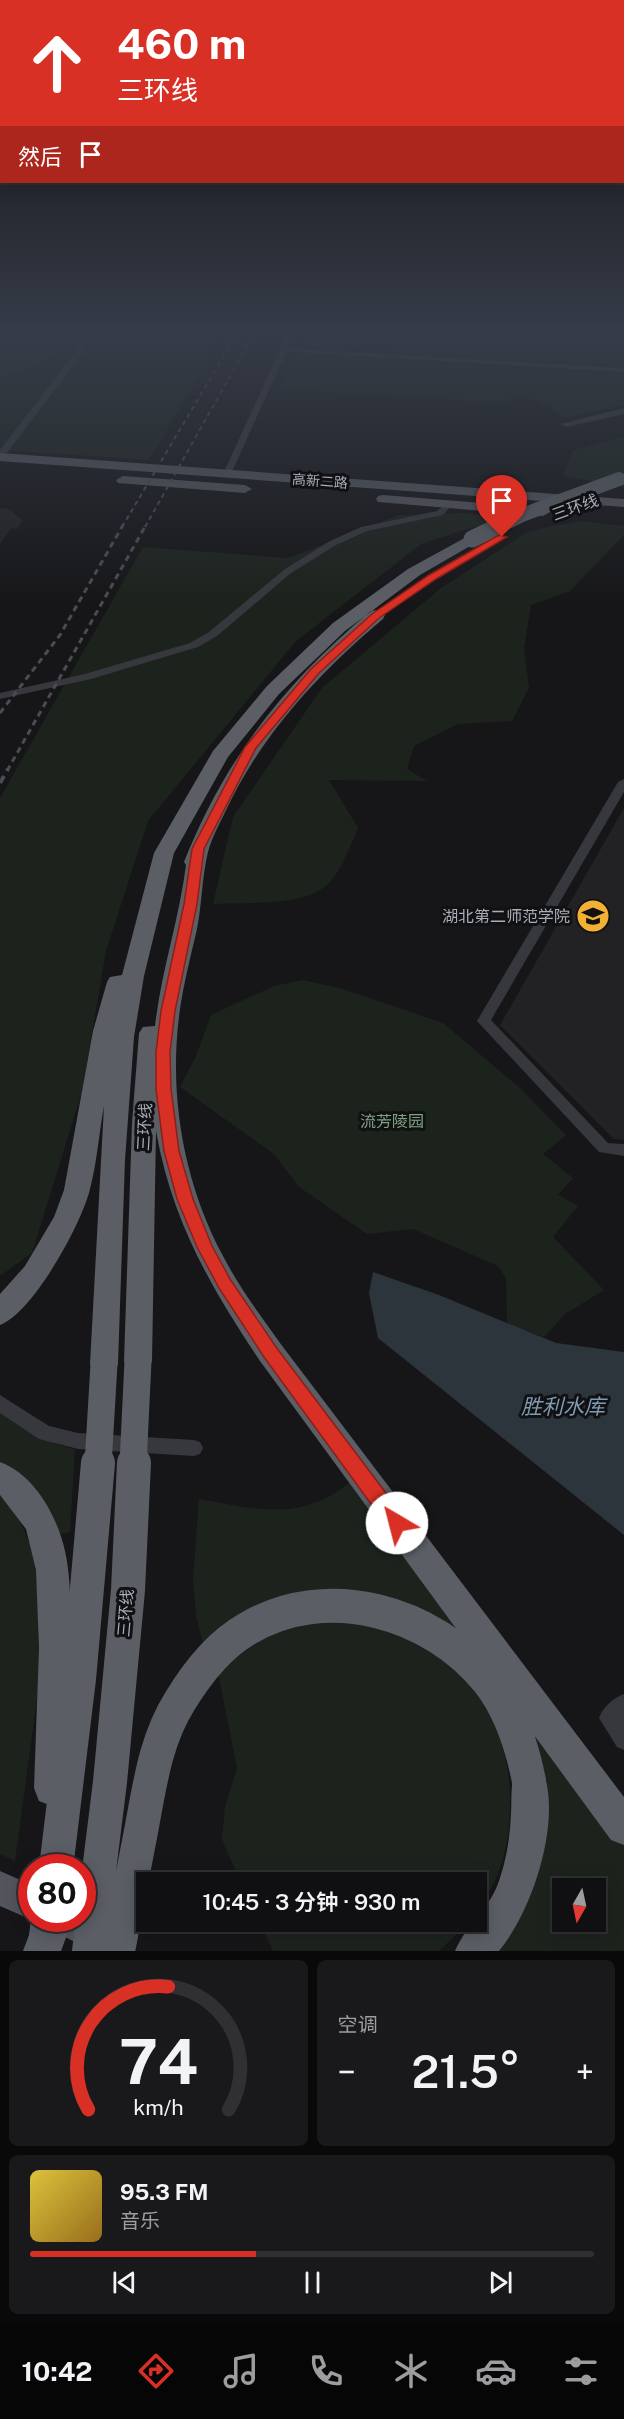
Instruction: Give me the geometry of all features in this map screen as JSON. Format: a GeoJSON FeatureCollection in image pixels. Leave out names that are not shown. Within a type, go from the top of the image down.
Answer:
{"type":"FeatureCollection","features":[{"type":"Feature","properties":{"kind":"highway","name":"三环线"},"geometry":{"type":"LineString","coordinates":[[58,1854],[77,1710],[99,1462],[116,1092],[122,1037],[133,976],[164,853],[220,755],[273,690],[339,627],[414,572],[622,482]]}},
{"type":"Feature","properties":{"kind":"highway","name":"三环线"},"geometry":{"type":"LineString","coordinates":[[89,1951],[110,1782],[128,1590],[138,1361],[144,1123],[151,1032],[168,940],[198,849],[250,747],[315,671],[375,616],[479,542]]}},
{"type":"Feature","properties":{"kind":"highway"},"geometry":{"type":"LineString","coordinates":[[198,849],[191,904],[168,1011],[163,1052],[164,1089],[171,1151],[177,1174],[205,1247],[225,1283],[270,1352],[624,1827]]}},
{"type":"Feature","properties":{"kind":"highway"},"geometry":{"type":"LineString","coordinates":[[0,1314],[35,1274],[66,1219],[77,1190],[105,1031],[120,977],[151,907]]}},
{"type":"Feature","properties":{"kind":"highway"},"geometry":{"type":"LineString","coordinates":[[0,1476],[15,1487],[35,1514],[49,1549],[54,1592],[56,1678],[50,1854]]}},
{"type":"Feature","properties":{"kind":"highway"},"geometry":{"type":"LineString","coordinates":[[118,1951],[150,1786],[161,1743],[178,1702],[205,1666],[236,1637],[259,1622],[312,1607],[350,1606],[387,1611],[425,1626],[461,1652],[488,1681],[508,1715],[522,1747],[529,1781],[531,1808],[523,1865],[505,1912],[474,1951]]}},
{"type":"Feature","properties":{"kind":"main road","name":"高新二路"},"geometry":{"type":"LineString","coordinates":[[0,457],[624,503]]}},
{"type":"Feature","properties":{"kind":"main road"},"geometry":{"type":"LineString","coordinates":[[0,470],[262,491]]}},
{"type":"Feature","properties":{"kind":"main road","name":"高新二路"},"geometry":{"type":"LineString","coordinates":[[425,488],[624,497]]}},
{"type":"Feature","properties":{"kind":"main road","name":"高新二路"},"geometry":{"type":"LineString","coordinates":[[285,492],[566,514]]}},
{"type":"Feature","properties":{"kind":"main road","name":"高新二路"},"geometry":{"type":"LineString","coordinates":[[380,499],[530,505],[624,515]]}},
{"type":"Feature","properties":{"kind":"main road","name":"高新二路"},"geometry":{"type":"LineString","coordinates":[[601,516],[624,515]]}},
{"type":"Feature","properties":{"kind":"main road"},"geometry":{"type":"LineString","coordinates":[[0,1888],[18,1903]]}},
{"type":"Feature","properties":{"kind":"main road"},"geometry":{"type":"LineString","coordinates":[[61,1932],[129,1951]]}},
{"type":"Feature","properties":{"kind":"street"},"geometry":{"type":"LineString","coordinates":[[0,457],[26,423]]}},
{"type":"Feature","properties":{"kind":"street"},"geometry":{"type":"LineString","coordinates":[[227,474],[250,423]]}},
{"type":"Feature","properties":{"kind":"street"},"geometry":{"type":"LineString","coordinates":[[566,424],[570,423]]}},
{"type":"Feature","properties":{"kind":"street"},"geometry":{"type":"LineString","coordinates":[[0,696],[87,677],[194,645],[213,634],[288,571],[333,543],[364,530],[440,513],[448,505]]}},
{"type":"Feature","properties":{"kind":"street"},"geometry":{"type":"LineString","coordinates":[[624,783],[484,1022],[604,1148],[624,1150]]}},
{"type":"Feature","properties":{"kind":"street"},"geometry":{"type":"LineString","coordinates":[[0,1403],[45,1433],[78,1441],[194,1448]]}},
{"type":"Feature","properties":{"kind":"street"},"geometry":{"type":"LineString","coordinates":[[624,1704],[609,1718],[624,1740]]}},
{"type":"Feature","properties":{"kind":"shaded area"},"geometry":{"type":"Polygon","coordinates":[[[0,508],[9,509],[23,520],[17,529],[11,528],[0,544],[0,508]]]}},
{"type":"Feature","properties":{"kind":"shaded area","name":"湖北第二师范学院"},"geometry":{"type":"Polygon","coordinates":[[[624,808],[624,1140],[614,1139],[500,1025],[624,808]]]}},
{"type":"Feature","properties":{"kind":"green space"},"geometry":{"type":"Polygon","coordinates":[[[0,423],[171,423],[149,460],[0,450],[0,423]]]}},
{"type":"Feature","properties":{"kind":"green space"},"geometry":{"type":"Polygon","coordinates":[[[624,436],[624,487],[563,476],[572,451],[624,436]]]}},
{"type":"Feature","properties":{"kind":"green space"},"geometry":{"type":"Polygon","coordinates":[[[463,513],[502,518],[421,544],[295,642],[148,821],[106,951],[82,1092],[32,1253],[0,1276],[0,798],[143,547],[288,558],[399,515],[463,513]]]}},
{"type":"Feature","properties":{"kind":"green space"},"geometry":{"type":"Polygon","coordinates":[[[580,521],[624,526],[624,535],[570,591],[531,605],[524,649],[529,688],[512,721],[458,724],[414,746],[407,769],[427,781],[329,780],[358,828],[332,880],[316,892],[303,897],[273,902],[213,904],[233,817],[322,688],[441,588],[529,531],[580,521]]]}},
{"type":"Feature","properties":{"kind":"green space","name":"流芳陵园"},"geometry":{"type":"Polygon","coordinates":[[[303,980],[343,989],[443,1023],[519,1087],[566,1135],[543,1154],[573,1178],[558,1195],[578,1206],[553,1237],[604,1290],[565,1314],[544,1337],[507,1324],[506,1278],[498,1266],[413,1229],[367,1234],[299,1187],[274,1154],[180,1087],[196,1056],[211,1015],[274,986],[303,980]]]}},
{"type":"Feature","properties":{"kind":"green space"},"geometry":{"type":"Polygon","coordinates":[[[0,1411],[44,1439],[75,1449],[70,1532],[54,1535],[0,1463],[0,1411]]]}},
{"type":"Feature","properties":{"kind":"green space"},"geometry":{"type":"Polygon","coordinates":[[[356,1477],[624,1840],[624,1951],[498,1951],[521,1714],[386,1599],[204,1648],[196,1615],[193,1579],[199,1499],[262,1509],[300,1507],[337,1492],[356,1477]]]}},
{"type":"Feature","properties":{"kind":"green space"},"geometry":{"type":"Polygon","coordinates":[[[0,1495],[19,1518],[34,1555],[38,1592],[39,1684],[15,1861],[0,1854],[0,1495]]]}},
{"type":"Feature","properties":{"kind":"green space"},"geometry":{"type":"Polygon","coordinates":[[[354,1620],[377,1624],[434,1652],[457,1672],[476,1694],[491,1719],[502,1746],[509,1776],[508,1837],[502,1863],[487,1896],[487,1872],[236,1872],[222,1840],[225,1807],[237,1768],[218,1673],[262,1641],[313,1621],[354,1620]]]}},
{"type":"Feature","properties":{"kind":"green space"},"geometry":{"type":"Polygon","coordinates":[[[264,1932],[459,1932],[439,1951],[273,1951],[264,1932]]]}},
{"type":"Feature","properties":{"kind":"water","name":"胜利水库"},"geometry":{"type":"Polygon","coordinates":[[[373,1272],[439,1295],[556,1343],[624,1352],[624,1535],[378,1338],[369,1293],[373,1272]]]}},
{"type":"Feature","properties":{"kind":"railway"},"geometry":{"type":"LineString","coordinates":[[122,527],[184,423]]}},
{"type":"Feature","properties":{"kind":"railway"},"geometry":{"type":"LineString","coordinates":[[145,527],[204,423]]}},
{"type":"Feature","properties":{"kind":"railway"},"geometry":{"type":"LineString","coordinates":[[0,713],[60,635],[123,525]]}},
{"type":"Feature","properties":{"kind":"railway"},"geometry":{"type":"LineString","coordinates":[[7,771],[146,525]]}},
{"type":"Feature","properties":{"kind":"railway"},"geometry":{"type":"LineString","coordinates":[[0,783],[8,769]]}},
{"type":"Feature","properties":{"kind":"place","name":"湖北第二师范学院"},"geometry":{"type":"Point","coordinates":[593,916]}},
{"type":"Feature","properties":{"kind":"route"},"geometry":{"type":"LineString","coordinates":[[397,1523],[270,1352],[225,1283],[205,1247],[185,1199],[171,1151],[164,1089],[163,1052],[174,975],[191,904],[198,849],[250,747],[315,671],[375,616],[432,577],[502,537]]}}]}
